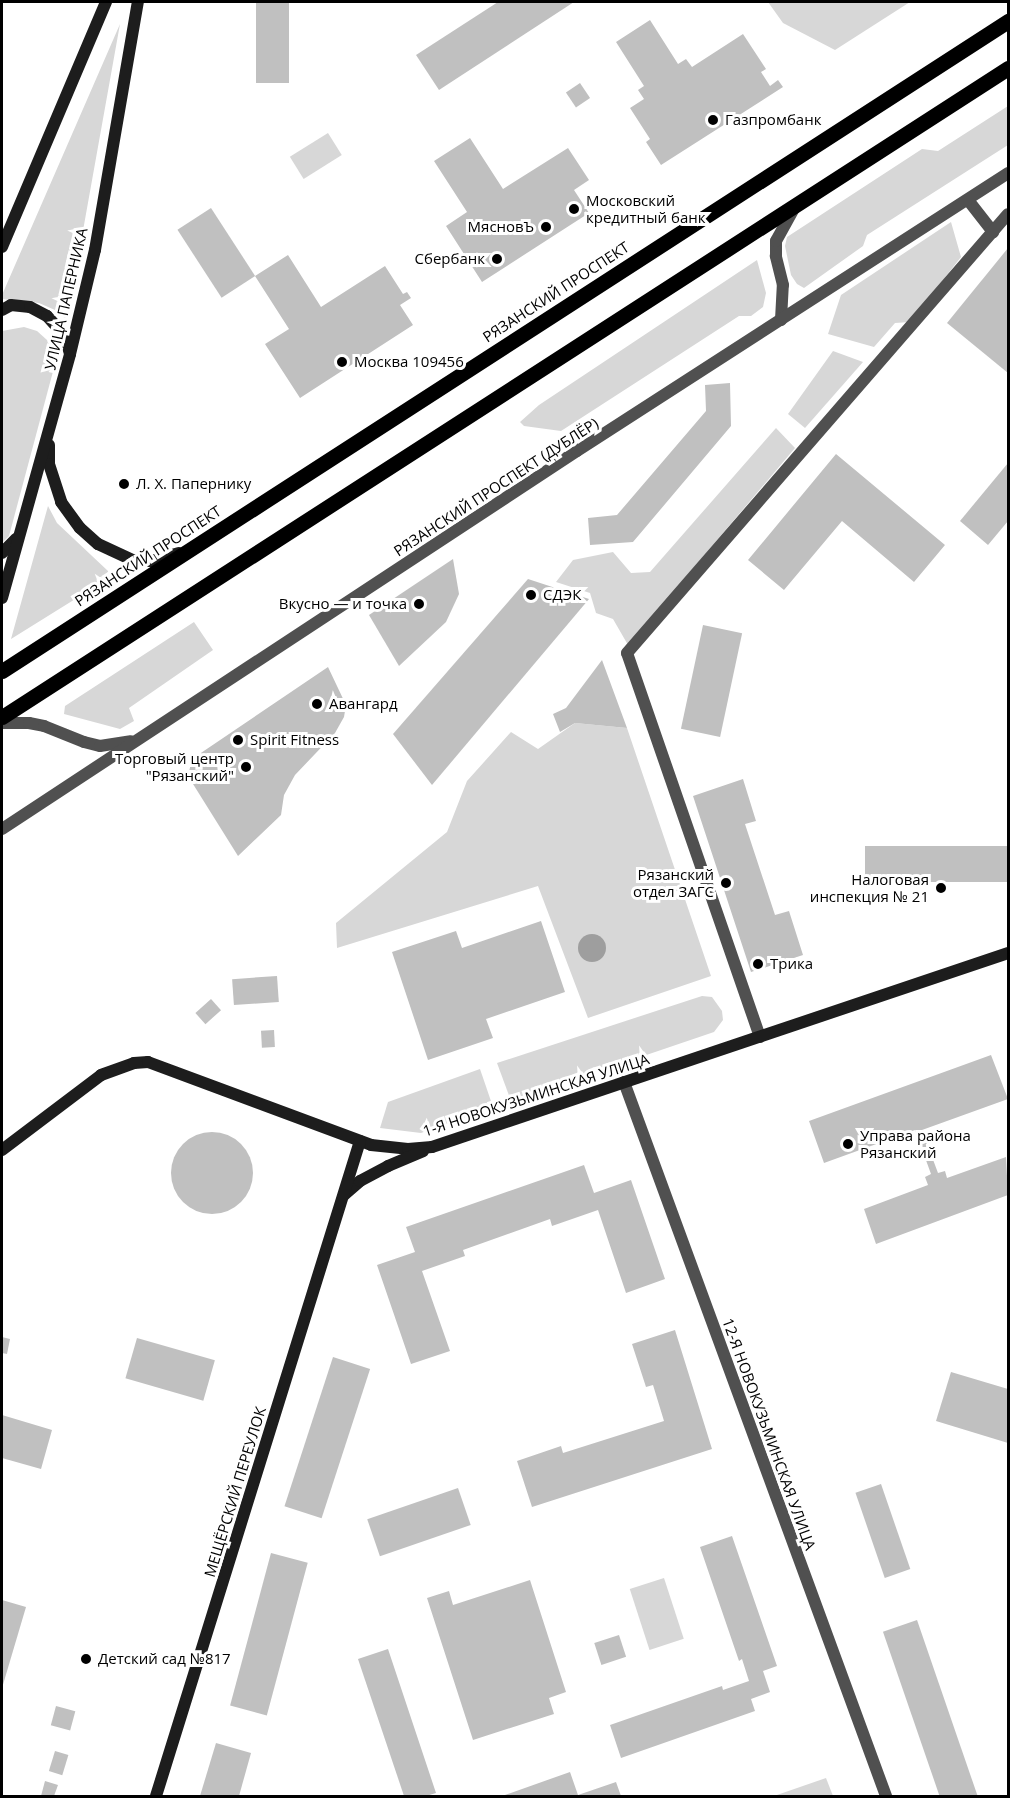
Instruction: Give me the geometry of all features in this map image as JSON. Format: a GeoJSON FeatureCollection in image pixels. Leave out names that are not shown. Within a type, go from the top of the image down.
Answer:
{"type":"FeatureCollection","features":[{"type":"Feature","properties":{"kind":"main road","name":"РЯЗАНСКИЙ ПРОСПЕКТ"},"geometry":{"type":"LineString","coordinates":[[2,671],[1008,21]]}},
{"type":"Feature","properties":{"kind":"main road"},"geometry":{"type":"LineString","coordinates":[[2,717],[1008,68]]}},
{"type":"Feature","properties":{"kind":"street"},"geometry":{"type":"LineString","coordinates":[[2,246],[106,2]]}},
{"type":"Feature","properties":{"kind":"street","name":"УЛИЦА ПАПЕРНИКА"},"geometry":{"type":"LineString","coordinates":[[2,598],[70,354],[95,250],[138,2]]}},
{"type":"Feature","properties":{"kind":"street","name":"РЯЗАНСКИЙ ПРОСПЕКТ (ДУБЛЁР)"},"geometry":{"type":"LineString","coordinates":[[2,829],[1008,173]]}},
{"type":"Feature","properties":{"kind":"street"},"geometry":{"type":"LineString","coordinates":[[968,200],[993,232]]}},
{"type":"Feature","properties":{"kind":"street"},"geometry":{"type":"LineString","coordinates":[[781,320],[783,285],[776,256],[777,241],[796,206]]}},
{"type":"Feature","properties":{"kind":"street"},"geometry":{"type":"LineString","coordinates":[[760,1037],[627,653],[1008,214]]}},
{"type":"Feature","properties":{"kind":"street"},"geometry":{"type":"LineString","coordinates":[[2,310],[11,305],[30,307],[47,316],[64,335],[70,354]]}},
{"type":"Feature","properties":{"kind":"street"},"geometry":{"type":"LineString","coordinates":[[49,430],[49,464],[62,502],[80,528],[99,544],[132,560],[152,561],[192,549]]}},
{"type":"Feature","properties":{"kind":"street"},"geometry":{"type":"LineString","coordinates":[[2,553],[21,533]]}},
{"type":"Feature","properties":{"kind":"street"},"geometry":{"type":"LineString","coordinates":[[2,723],[29,723],[44,726],[100,746],[116,745],[139,739]]}},
{"type":"Feature","properties":{"kind":"street","name":"1-Я НОВОКУЗЬМИНСКАЯ УЛИЦА"},"geometry":{"type":"LineString","coordinates":[[2,1150],[101,1074],[134,1063],[148,1062],[360,1141],[408,1149],[432,1148],[1008,952]]}},
{"type":"Feature","properties":{"kind":"street","name":"12-Я НОВОКУЗЬМИНСКАЯ УЛИЦА"},"geometry":{"type":"LineString","coordinates":[[624,1082],[886,1797]]}},
{"type":"Feature","properties":{"kind":"street","name":"МЕЩЁРСКИЙ ПЕРЕУЛОК"},"geometry":{"type":"LineString","coordinates":[[156,1797],[360,1141]]}},
{"type":"Feature","properties":{"kind":"street"},"geometry":{"type":"LineString","coordinates":[[344,1196],[360,1182],[388,1166],[432,1148]]}},
{"type":"Feature","properties":{"kind":"shaded area"},"geometry":{"type":"Polygon","coordinates":[[[768,2],[910,2],[835,50],[783,23],[768,2]]]}},
{"type":"Feature","properties":{"kind":"shaded area"},"geometry":{"type":"Polygon","coordinates":[[[120,24],[67,320],[55,310],[39,303],[2,299],[2,295],[120,24]]]}},
{"type":"Feature","properties":{"kind":"shaded area"},"geometry":{"type":"Polygon","coordinates":[[[1008,106],[1008,145],[867,235],[863,246],[804,288],[797,284],[791,275],[785,246],[787,237],[922,149],[938,151],[1008,106]]]}},
{"type":"Feature","properties":{"kind":"shaded area"},"geometry":{"type":"Polygon","coordinates":[[[328,133],[342,155],[304,179],[290,157],[328,133]]]}},
{"type":"Feature","properties":{"kind":"shaded area"},"geometry":{"type":"Polygon","coordinates":[[[951,222],[961,257],[910,322],[895,323],[874,347],[828,334],[841,295],[951,222]]]}},
{"type":"Feature","properties":{"kind":"shaded area"},"geometry":{"type":"Polygon","coordinates":[[[757,260],[766,293],[763,307],[751,316],[739,316],[561,431],[524,426],[520,422],[539,405],[757,260]]]}},
{"type":"Feature","properties":{"kind":"shaded area"},"geometry":{"type":"Polygon","coordinates":[[[24,327],[37,331],[47,340],[52,349],[55,364],[9,536],[2,543],[2,331],[24,327]]]}},
{"type":"Feature","properties":{"kind":"shaded area"},"geometry":{"type":"Polygon","coordinates":[[[833,351],[863,362],[805,428],[788,414],[833,351]]]}},
{"type":"Feature","properties":{"kind":"shaded area"},"geometry":{"type":"Polygon","coordinates":[[[776,428],[795,448],[628,645],[613,619],[596,613],[590,593],[556,582],[573,560],[613,552],[631,573],[650,572],[776,428]]]}},
{"type":"Feature","properties":{"kind":"shaded area"},"geometry":{"type":"Polygon","coordinates":[[[48,506],[57,523],[108,571],[109,578],[11,639],[48,506]]]}},
{"type":"Feature","properties":{"kind":"shaded area"},"geometry":{"type":"Polygon","coordinates":[[[194,622],[213,650],[129,708],[134,721],[120,729],[64,714],[65,706],[194,622]]]}},
{"type":"Feature","properties":{"kind":"shaded area"},"geometry":{"type":"Polygon","coordinates":[[[575,723],[627,728],[711,976],[588,1018],[538,886],[337,948],[336,923],[447,832],[467,781],[511,732],[538,749],[575,723]]]}},
{"type":"Feature","properties":{"kind":"shaded area"},"geometry":{"type":"Polygon","coordinates":[[[592,934],[602,938],[606,948],[602,958],[592,962],[582,958],[578,948],[582,938],[592,934]]]}},
{"type":"Feature","properties":{"kind":"shaded area"},"geometry":{"type":"Polygon","coordinates":[[[702,996],[712,997],[722,1011],[723,1020],[714,1032],[511,1101],[497,1063],[702,996]]]}},
{"type":"Feature","properties":{"kind":"shaded area"},"geometry":{"type":"Polygon","coordinates":[[[480,1069],[493,1107],[421,1133],[380,1128],[388,1102],[480,1069]]]}},
{"type":"Feature","properties":{"kind":"shaded area"},"geometry":{"type":"Polygon","coordinates":[[[664,1578],[684,1639],[650,1650],[630,1589],[664,1578]]]}},
{"type":"Feature","properties":{"kind":"shaded area"},"geometry":{"type":"Polygon","coordinates":[[[826,1778],[833,1796],[774,1796],[826,1778]]]}},
{"type":"Feature","properties":{"kind":"building"},"geometry":{"type":"Polygon","coordinates":[[[256,2],[289,2],[289,83],[256,83],[256,2]]]}},
{"type":"Feature","properties":{"kind":"building"},"geometry":{"type":"Polygon","coordinates":[[[498,2],[574,2],[439,90],[416,55],[498,2]]]}},
{"type":"Feature","properties":{"kind":"building"},"geometry":{"type":"Polygon","coordinates":[[[650,20],[678,64],[686,59],[692,67],[743,34],[766,69],[761,72],[770,86],[778,80],[783,87],[661,165],[646,142],[650,139],[630,108],[644,99],[638,90],[644,86],[616,42],[650,20]]]}},
{"type":"Feature","properties":{"kind":"building"},"geometry":{"type":"Polygon","coordinates":[[[580,83],[590,98],[576,107],[566,93],[580,83]]]}},
{"type":"Feature","properties":{"kind":"building"},"geometry":{"type":"Polygon","coordinates":[[[470,138],[503,189],[568,148],[589,180],[574,190],[589,213],[482,282],[446,226],[467,212],[434,161],[470,138]]]}},
{"type":"Feature","properties":{"kind":"building"},"geometry":{"type":"Polygon","coordinates":[[[211,208],[255,276],[222,298],[177,230],[211,208]]]}},
{"type":"Feature","properties":{"kind":"building"},"geometry":{"type":"Polygon","coordinates":[[[1008,248],[1008,373],[947,323],[1008,248]]]}},
{"type":"Feature","properties":{"kind":"building"},"geometry":{"type":"Polygon","coordinates":[[[288,255],[321,307],[385,266],[403,294],[407,292],[411,298],[400,305],[413,325],[300,398],[265,344],[289,329],[255,276],[288,255]]]}},
{"type":"Feature","properties":{"kind":"building"},"geometry":{"type":"Polygon","coordinates":[[[730,383],[731,426],[633,542],[590,545],[588,518],[617,515],[706,411],[705,385],[730,383]]]}},
{"type":"Feature","properties":{"kind":"building"},"geometry":{"type":"Polygon","coordinates":[[[836,454],[945,545],[914,582],[842,521],[784,590],[748,560],[836,454]]]}},
{"type":"Feature","properties":{"kind":"building"},"geometry":{"type":"Polygon","coordinates":[[[1008,463],[1008,521],[988,545],[960,521],[1008,463]]]}},
{"type":"Feature","properties":{"kind":"building","name":"Вкусно — и точка"},"geometry":{"type":"Polygon","coordinates":[[[453,559],[459,594],[446,622],[399,666],[369,615],[453,559]]]}},
{"type":"Feature","properties":{"kind":"building"},"geometry":{"type":"Polygon","coordinates":[[[528,579],[589,599],[432,785],[393,734],[528,579]]]}},
{"type":"Feature","properties":{"kind":"building"},"geometry":{"type":"Polygon","coordinates":[[[703,625],[742,633],[720,737],[681,729],[703,625]]]}},
{"type":"Feature","properties":{"kind":"building"},"geometry":{"type":"Polygon","coordinates":[[[602,660],[627,728],[575,723],[560,732],[553,714],[566,708],[602,660]]]}},
{"type":"Feature","properties":{"kind":"building","name":"Торговый центр \"Рязанский\""},"geometry":{"type":"Polygon","coordinates":[[[328,667],[346,705],[344,717],[335,733],[295,775],[284,795],[281,815],[238,856],[188,776],[192,759],[328,667]]]}},
{"type":"Feature","properties":{"kind":"building"},"geometry":{"type":"Polygon","coordinates":[[[743,779],[756,821],[745,824],[775,915],[789,911],[803,955],[751,972],[693,796],[743,779]]]}},
{"type":"Feature","properties":{"kind":"building"},"geometry":{"type":"Polygon","coordinates":[[[865,846],[1008,846],[1008,882],[865,882],[865,846]]]}},
{"type":"Feature","properties":{"kind":"building"},"geometry":{"type":"Polygon","coordinates":[[[541,921],[565,992],[486,1019],[493,1038],[428,1060],[392,952],[456,931],[462,948],[541,921]]]}},
{"type":"Feature","properties":{"kind":"building"},"geometry":{"type":"Polygon","coordinates":[[[277,976],[279,1002],[234,1005],[232,979],[277,976]]]}},
{"type":"Feature","properties":{"kind":"building"},"geometry":{"type":"Polygon","coordinates":[[[211,999],[221,1010],[205,1024],[195,1013],[211,999]]]}},
{"type":"Feature","properties":{"kind":"building"},"geometry":{"type":"Polygon","coordinates":[[[274,1030],[275,1047],[262,1048],[261,1031],[274,1030]]]}},
{"type":"Feature","properties":{"kind":"building","name":"Управа района Рязанский"},"geometry":{"type":"Polygon","coordinates":[[[991,1055],[1008,1099],[922,1130],[938,1173],[945,1171],[947,1178],[1006,1157],[1008,1195],[876,1244],[864,1209],[928,1185],[925,1177],[931,1174],[915,1130],[824,1163],[809,1121],[991,1055]]]}},
{"type":"Feature","properties":{"kind":"building"},"geometry":{"type":"Polygon","coordinates":[[[204,1132],[220,1132],[235,1139],[246,1150],[253,1165],[250,1189],[241,1202],[220,1214],[204,1214],[189,1207],[178,1196],[171,1181],[171,1165],[178,1150],[189,1139],[204,1132]]]}},
{"type":"Feature","properties":{"kind":"building"},"geometry":{"type":"Polygon","coordinates":[[[584,1165],[594,1193],[631,1180],[665,1279],[626,1293],[598,1210],[552,1226],[550,1219],[463,1250],[465,1256],[422,1271],[450,1351],[411,1364],[377,1265],[415,1252],[406,1227],[584,1165]]]}},
{"type":"Feature","properties":{"kind":"building"},"geometry":{"type":"Polygon","coordinates":[[[675,1330],[712,1449],[532,1507],[517,1461],[561,1446],[563,1453],[664,1421],[653,1385],[646,1387],[632,1344],[675,1330]]]}},
{"type":"Feature","properties":{"kind":"building"},"geometry":{"type":"Polygon","coordinates":[[[2,1337],[10,1339],[7,1354],[2,1353],[2,1337]]]}},
{"type":"Feature","properties":{"kind":"building"},"geometry":{"type":"Polygon","coordinates":[[[137,1338],[215,1360],[203,1401],[125,1378],[137,1338]]]}},
{"type":"Feature","properties":{"kind":"building"},"geometry":{"type":"Polygon","coordinates":[[[333,1357],[370,1369],[322,1518],[284,1506],[333,1357]]]}},
{"type":"Feature","properties":{"kind":"building"},"geometry":{"type":"Polygon","coordinates":[[[951,1372],[1008,1389],[1008,1443],[936,1421],[951,1372]]]}},
{"type":"Feature","properties":{"kind":"building"},"geometry":{"type":"Polygon","coordinates":[[[2,1415],[52,1430],[41,1469],[2,1458],[2,1415]]]}},
{"type":"Feature","properties":{"kind":"building"},"geometry":{"type":"Polygon","coordinates":[[[881,1484],[910,1569],[885,1578],[855,1493],[881,1484]]]}},
{"type":"Feature","properties":{"kind":"building"},"geometry":{"type":"Polygon","coordinates":[[[458,1488],[471,1525],[380,1556],[367,1519],[458,1488]]]}},
{"type":"Feature","properties":{"kind":"building"},"geometry":{"type":"Polygon","coordinates":[[[732,1536],[777,1666],[763,1671],[770,1692],[751,1699],[755,1711],[621,1758],[610,1725],[722,1686],[723,1690],[749,1681],[742,1659],[739,1661],[700,1547],[732,1536]]]}},
{"type":"Feature","properties":{"kind":"building"},"geometry":{"type":"Polygon","coordinates":[[[271,1553],[308,1563],[267,1715],[230,1706],[271,1553]]]}},
{"type":"Feature","properties":{"kind":"building"},"geometry":{"type":"Polygon","coordinates":[[[530,1580],[566,1692],[549,1698],[554,1714],[473,1740],[427,1598],[449,1591],[453,1605],[530,1580]]]}},
{"type":"Feature","properties":{"kind":"building"},"geometry":{"type":"Polygon","coordinates":[[[2,1600],[26,1607],[2,1688],[2,1600]]]}},
{"type":"Feature","properties":{"kind":"building"},"geometry":{"type":"Polygon","coordinates":[[[917,1620],[978,1796],[940,1796],[883,1632],[917,1620]]]}},
{"type":"Feature","properties":{"kind":"building"},"geometry":{"type":"Polygon","coordinates":[[[619,1635],[626,1657],[601,1665],[594,1643],[619,1635]]]}},
{"type":"Feature","properties":{"kind":"building"},"geometry":{"type":"Polygon","coordinates":[[[388,1649],[436,1793],[426,1796],[404,1796],[358,1659],[388,1649]]]}},
{"type":"Feature","properties":{"kind":"building"},"geometry":{"type":"Polygon","coordinates":[[[56,1706],[75,1711],[70,1730],[51,1725],[56,1706]]]}},
{"type":"Feature","properties":{"kind":"building"},"geometry":{"type":"Polygon","coordinates":[[[216,1743],[251,1753],[239,1796],[200,1796],[216,1743]]]}},
{"type":"Feature","properties":{"kind":"building"},"geometry":{"type":"Polygon","coordinates":[[[55,1751],[68,1755],[62,1775],[49,1771],[55,1751]]]}},
{"type":"Feature","properties":{"kind":"building"},"geometry":{"type":"Polygon","coordinates":[[[570,1772],[578,1795],[616,1782],[621,1796],[502,1796],[570,1772]]]}},
{"type":"Feature","properties":{"kind":"building"},"geometry":{"type":"Polygon","coordinates":[[[45,1781],[58,1785],[54,1796],[41,1796],[45,1781]]]}},
{"type":"Feature","properties":{"kind":"place","name":"Газпромбанк"},"geometry":{"type":"Point","coordinates":[713,120]}},
{"type":"Feature","properties":{"kind":"place","name":"Московский кредитный банк"},"geometry":{"type":"Point","coordinates":[574,209]}},
{"type":"Feature","properties":{"kind":"place","name":"МясновЪ"},"geometry":{"type":"Point","coordinates":[546,227]}},
{"type":"Feature","properties":{"kind":"place","name":"Сбербанк"},"geometry":{"type":"Point","coordinates":[497,259]}},
{"type":"Feature","properties":{"kind":"place","name":"Москва 109456"},"geometry":{"type":"Point","coordinates":[342,362]}},
{"type":"Feature","properties":{"kind":"place","name":"Л. Х. Папернику"},"geometry":{"type":"Point","coordinates":[124,484]}},
{"type":"Feature","properties":{"kind":"place","name":"СДЭК"},"geometry":{"type":"Point","coordinates":[531,595]}},
{"type":"Feature","properties":{"kind":"place","name":"Вкусно — и точка"},"geometry":{"type":"Point","coordinates":[419,604]}},
{"type":"Feature","properties":{"kind":"place","name":"Авангард"},"geometry":{"type":"Point","coordinates":[317,704]}},
{"type":"Feature","properties":{"kind":"place","name":"Spirit Fitness"},"geometry":{"type":"Point","coordinates":[238,740]}},
{"type":"Feature","properties":{"kind":"place","name":"Торговый центр \"Рязанский\""},"geometry":{"type":"Point","coordinates":[246,767]}},
{"type":"Feature","properties":{"kind":"place","name":"Рязанский отдел ЗАГС"},"geometry":{"type":"Point","coordinates":[726,883]}},
{"type":"Feature","properties":{"kind":"place","name":"Налоговая инспекция № 21"},"geometry":{"type":"Point","coordinates":[941,888]}},
{"type":"Feature","properties":{"kind":"place","name":"Трика"},"geometry":{"type":"Point","coordinates":[758,964]}},
{"type":"Feature","properties":{"kind":"place","name":"Управа района Рязанский"},"geometry":{"type":"Point","coordinates":[848,1144]}},
{"type":"Feature","properties":{"kind":"place","name":"Детский сад №817"},"geometry":{"type":"Point","coordinates":[86,1659]}}]}
